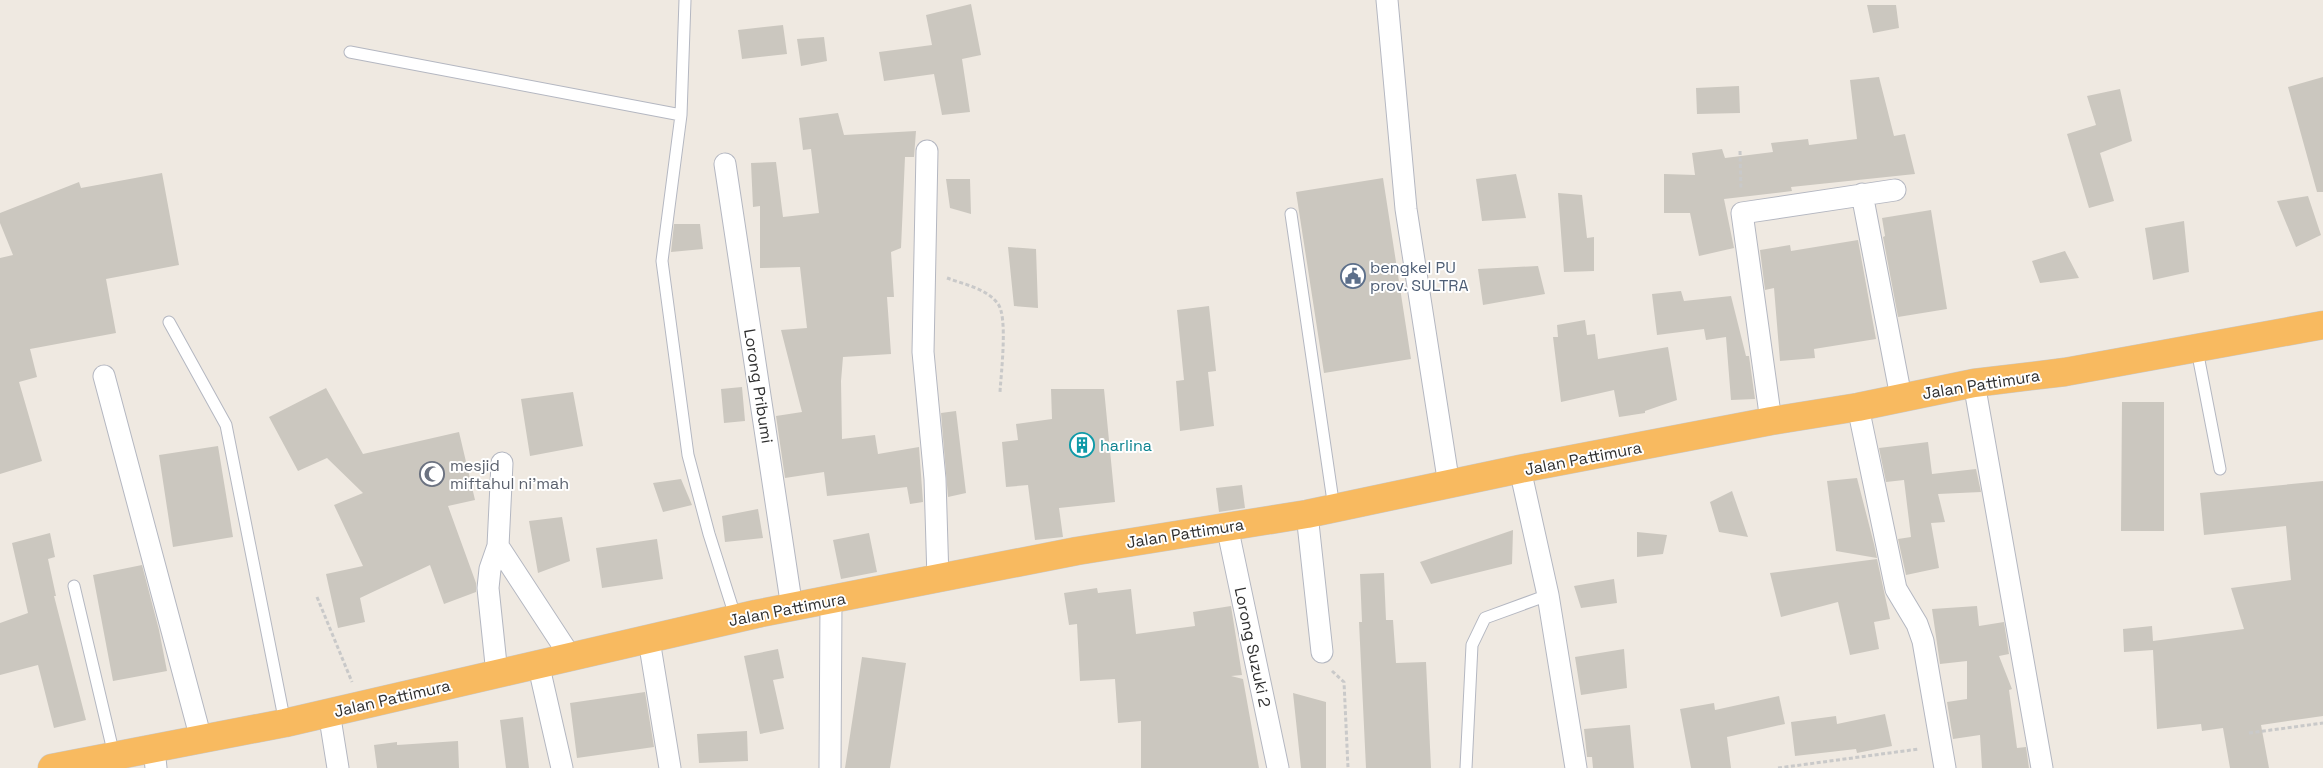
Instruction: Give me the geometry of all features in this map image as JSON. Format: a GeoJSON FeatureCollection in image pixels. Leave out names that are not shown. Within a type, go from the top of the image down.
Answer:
{"type":"FeatureCollection","features":[{"type":"Feature","properties":{"kind":"highway","name":"Jalan Pattimura"},"geometry":{"type":"LineString","coordinates":[[52,768],[114,755],[155,758],[201,739],[285,724],[538,663],[649,640],[736,619],[1077,551],[1307,514],[1520,469],[1771,421],[1858,407],[1974,383],[2065,372],[2197,350],[2323,325]]}},
{"type":"Feature","properties":{"kind":"street"},"geometry":{"type":"LineString","coordinates":[[1387,0],[1406,209],[1449,485]]}},
{"type":"Feature","properties":{"kind":"street"},"geometry":{"type":"LineString","coordinates":[[927,151],[923,352],[935,479],[938,579]]}},
{"type":"Feature","properties":{"kind":"street","name":"Lorong Pribumi"},"geometry":{"type":"LineString","coordinates":[[725,164],[792,608]]}},
{"type":"Feature","properties":{"kind":"street"},"geometry":{"type":"LineString","coordinates":[[1771,421],[1742,213],[1895,190]]}},
{"type":"Feature","properties":{"kind":"street"},"geometry":{"type":"LineString","coordinates":[[1862,194],[1901,397]]}},
{"type":"Feature","properties":{"kind":"street"},"geometry":{"type":"LineString","coordinates":[[104,376],[201,739]]}},
{"type":"Feature","properties":{"kind":"street"},"geometry":{"type":"LineString","coordinates":[[1974,383],[2042,768]]}},
{"type":"Feature","properties":{"kind":"street"},"geometry":{"type":"LineString","coordinates":[[1858,407],[1896,589],[1917,624],[1923,641],[1946,768]]}},
{"type":"Feature","properties":{"kind":"street"},"geometry":{"type":"LineString","coordinates":[[497,674],[488,588],[490,568],[498,546],[502,463]]}},
{"type":"Feature","properties":{"kind":"street"},"geometry":{"type":"LineString","coordinates":[[1520,469],[1548,595],[1576,768]]}},
{"type":"Feature","properties":{"kind":"street"},"geometry":{"type":"LineString","coordinates":[[1307,514],[1322,652]]}},
{"type":"Feature","properties":{"kind":"street","name":"Lorong Suzuki 2"},"geometry":{"type":"LineString","coordinates":[[1227,526],[1278,768]]}},
{"type":"Feature","properties":{"kind":"street"},"geometry":{"type":"LineString","coordinates":[[498,546],[570,656]]}},
{"type":"Feature","properties":{"kind":"street"},"geometry":{"type":"LineString","coordinates":[[830,768],[831,600]]}},
{"type":"Feature","properties":{"kind":"street"},"geometry":{"type":"LineString","coordinates":[[649,640],[670,768]]}},
{"type":"Feature","properties":{"kind":"street"},"geometry":{"type":"LineString","coordinates":[[538,663],[562,768]]}},
{"type":"Feature","properties":{"kind":"street"},"geometry":{"type":"LineString","coordinates":[[330,712],[338,768]]}},
{"type":"Feature","properties":{"kind":"lane"},"geometry":{"type":"LineString","coordinates":[[684,0],[681,115],[662,262],[688,455],[709,534],[736,619]]}},
{"type":"Feature","properties":{"kind":"lane"},"geometry":{"type":"LineString","coordinates":[[350,52],[681,115]]}},
{"type":"Feature","properties":{"kind":"lane"},"geometry":{"type":"LineString","coordinates":[[1291,214],[1334,508]]}},
{"type":"Feature","properties":{"kind":"lane"},"geometry":{"type":"LineString","coordinates":[[169,322],[226,425],[285,724]]}},
{"type":"Feature","properties":{"kind":"lane"},"geometry":{"type":"LineString","coordinates":[[2197,350],[2220,468]]}},
{"type":"Feature","properties":{"kind":"lane"},"geometry":{"type":"LineString","coordinates":[[74,586],[114,755]]}},
{"type":"Feature","properties":{"kind":"lane"},"geometry":{"type":"LineString","coordinates":[[1466,768],[1472,645],[1485,618],[1548,595]]}},
{"type":"Feature","properties":{"kind":"path"},"geometry":{"type":"LineString","coordinates":[[1740,151],[1742,213]]}},
{"type":"Feature","properties":{"kind":"path"},"geometry":{"type":"LineString","coordinates":[[926,269],[985,293],[998,303],[1003,320],[1000,392]]}},
{"type":"Feature","properties":{"kind":"path"},"geometry":{"type":"LineString","coordinates":[[316,597],[362,706]]}},
{"type":"Feature","properties":{"kind":"path"},"geometry":{"type":"LineString","coordinates":[[1344,682],[1348,768]]}},
{"type":"Feature","properties":{"kind":"path"},"geometry":{"type":"LineString","coordinates":[[2249,733],[2323,723]]}},
{"type":"Feature","properties":{"kind":"path"},"geometry":{"type":"LineString","coordinates":[[1778,768],[1942,747]]}},
{"type":"Feature","properties":{"kind":"building"},"geometry":{"type":"Polygon","coordinates":[[[971,4],[981,55],[962,59],[970,112],[942,115],[934,74],[884,81],[879,52],[932,45],[926,15],[971,4]]]}},
{"type":"Feature","properties":{"kind":"building"},"geometry":{"type":"Polygon","coordinates":[[[1867,5],[1896,5],[1899,28],[1873,33],[1867,5]]]}},
{"type":"Feature","properties":{"kind":"building"},"geometry":{"type":"Polygon","coordinates":[[[783,25],[787,54],[742,59],[738,30],[783,25]]]}},
{"type":"Feature","properties":{"kind":"building"},"geometry":{"type":"Polygon","coordinates":[[[824,37],[827,61],[801,66],[797,39],[824,37]]]}},
{"type":"Feature","properties":{"kind":"building"},"geometry":{"type":"Polygon","coordinates":[[[1879,77],[1894,136],[1905,134],[1915,174],[1791,187],[1792,191],[1724,199],[1734,248],[1699,256],[1690,213],[1664,213],[1664,174],[1695,175],[1692,153],[1722,149],[1725,158],[1773,152],[1771,143],[1808,139],[1809,145],[1857,139],[1850,80],[1879,77]]]}},
{"type":"Feature","properties":{"kind":"building"},"geometry":{"type":"Polygon","coordinates":[[[2323,77],[2323,192],[2317,192],[2288,87],[2323,77]]]}},
{"type":"Feature","properties":{"kind":"building"},"geometry":{"type":"Polygon","coordinates":[[[1739,86],[1740,113],[1697,114],[1696,88],[1739,86]]]}},
{"type":"Feature","properties":{"kind":"building"},"geometry":{"type":"Polygon","coordinates":[[[2120,89],[2132,141],[2100,153],[2114,201],[2089,208],[2067,134],[2096,125],[2087,96],[2120,89]]]}},
{"type":"Feature","properties":{"kind":"building"},"geometry":{"type":"Polygon","coordinates":[[[838,113],[844,135],[916,131],[914,157],[905,157],[901,248],[891,252],[894,297],[887,297],[891,354],[843,357],[841,381],[842,439],[875,435],[878,454],[919,447],[923,502],[910,504],[907,487],[827,496],[824,472],[785,478],[776,416],[802,412],[781,330],[807,328],[800,267],[760,268],[760,206],[753,207],[751,163],[776,162],[783,217],[819,213],[811,149],[803,150],[799,118],[838,113]]]}},
{"type":"Feature","properties":{"kind":"building"},"geometry":{"type":"Polygon","coordinates":[[[162,173],[179,265],[106,279],[116,333],[30,349],[37,377],[19,382],[42,461],[0,474],[0,258],[13,255],[0,223],[0,213],[79,182],[81,188],[162,173]]]}},
{"type":"Feature","properties":{"kind":"building"},"geometry":{"type":"Polygon","coordinates":[[[1516,174],[1526,218],[1482,221],[1476,179],[1516,174]]]}},
{"type":"Feature","properties":{"kind":"building","name":"bengkel PU prov. SULTRA"},"geometry":{"type":"Polygon","coordinates":[[[1383,178],[1411,359],[1324,373],[1296,192],[1383,178]]]}},
{"type":"Feature","properties":{"kind":"building"},"geometry":{"type":"Polygon","coordinates":[[[946,179],[970,179],[971,214],[950,208],[946,179]]]}},
{"type":"Feature","properties":{"kind":"building"},"geometry":{"type":"Polygon","coordinates":[[[1558,193],[1582,195],[1587,238],[1594,237],[1594,271],[1564,272],[1558,193]]]}},
{"type":"Feature","properties":{"kind":"building"},"geometry":{"type":"Polygon","coordinates":[[[2308,196],[2321,235],[2296,247],[2277,201],[2308,196]]]}},
{"type":"Feature","properties":{"kind":"building"},"geometry":{"type":"Polygon","coordinates":[[[1931,210],[1947,309],[1898,317],[1883,237],[1885,236],[1882,218],[1931,210]]]}},
{"type":"Feature","properties":{"kind":"building"},"geometry":{"type":"Polygon","coordinates":[[[2184,221],[2189,272],[2153,280],[2145,228],[2184,221]]]}},
{"type":"Feature","properties":{"kind":"building"},"geometry":{"type":"Polygon","coordinates":[[[674,224],[700,224],[703,249],[671,252],[674,224]]]}},
{"type":"Feature","properties":{"kind":"building"},"geometry":{"type":"Polygon","coordinates":[[[1858,240],[1876,339],[1814,349],[1815,358],[1780,361],[1774,288],[1765,290],[1760,250],[1790,245],[1791,251],[1858,240]]]}},
{"type":"Feature","properties":{"kind":"building"},"geometry":{"type":"Polygon","coordinates":[[[1008,247],[1036,249],[1038,308],[1014,306],[1008,247]]]}},
{"type":"Feature","properties":{"kind":"building"},"geometry":{"type":"Polygon","coordinates":[[[2065,251],[2079,278],[2040,283],[2032,261],[2065,251]]]}},
{"type":"Feature","properties":{"kind":"building"},"geometry":{"type":"Polygon","coordinates":[[[1538,266],[1545,294],[1483,305],[1478,269],[1538,266]]]}},
{"type":"Feature","properties":{"kind":"building"},"geometry":{"type":"Polygon","coordinates":[[[1681,291],[1684,301],[1731,296],[1746,356],[1749,356],[1755,399],[1731,400],[1726,337],[1706,340],[1704,329],[1657,335],[1652,294],[1681,291]]]}},
{"type":"Feature","properties":{"kind":"building"},"geometry":{"type":"Polygon","coordinates":[[[1209,306],[1216,371],[1208,372],[1214,426],[1180,431],[1176,381],[1184,380],[1177,310],[1209,306]]]}},
{"type":"Feature","properties":{"kind":"building"},"geometry":{"type":"Polygon","coordinates":[[[1585,320],[1587,335],[1595,334],[1598,359],[1668,347],[1677,400],[1645,411],[1645,413],[1619,417],[1614,390],[1561,402],[1553,337],[1558,337],[1557,325],[1585,320]]]}},
{"type":"Feature","properties":{"kind":"building"},"geometry":{"type":"Polygon","coordinates":[[[742,387],[745,421],[724,423],[721,389],[742,387]]]}},
{"type":"Feature","properties":{"kind":"building"},"geometry":{"type":"Polygon","coordinates":[[[326,388],[363,454],[459,432],[475,500],[448,506],[476,583],[476,592],[444,604],[430,565],[360,598],[365,622],[338,628],[326,574],[363,566],[334,505],[363,493],[327,458],[298,471],[269,417],[326,388]]]}},
{"type":"Feature","properties":{"kind":"building"},"geometry":{"type":"Polygon","coordinates":[[[1051,389],[1104,389],[1115,502],[1059,508],[1063,537],[1035,540],[1028,485],[1006,487],[1002,442],[1018,440],[1016,424],[1052,419],[1051,389]]]}},
{"type":"Feature","properties":{"kind":"building"},"geometry":{"type":"Polygon","coordinates":[[[573,392],[583,446],[530,456],[521,399],[573,392]]]}},
{"type":"Feature","properties":{"kind":"building"},"geometry":{"type":"Polygon","coordinates":[[[2122,402],[2164,402],[2164,531],[2121,531],[2122,402]]]}},
{"type":"Feature","properties":{"kind":"building"},"geometry":{"type":"Polygon","coordinates":[[[956,411],[966,493],[948,497],[941,413],[956,411]]]}},
{"type":"Feature","properties":{"kind":"building"},"geometry":{"type":"Polygon","coordinates":[[[1928,442],[1932,474],[1976,469],[1981,492],[1938,494],[1945,522],[1931,523],[1939,568],[1906,575],[1898,539],[1911,537],[1904,480],[1886,482],[1879,448],[1928,442]]]}},
{"type":"Feature","properties":{"kind":"building"},"geometry":{"type":"Polygon","coordinates":[[[218,446],[233,537],[173,547],[159,455],[218,446]]]}},
{"type":"Feature","properties":{"kind":"building"},"geometry":{"type":"Polygon","coordinates":[[[1857,478],[1877,558],[1836,551],[1827,481],[1857,478]]]}},
{"type":"Feature","properties":{"kind":"building"},"geometry":{"type":"Polygon","coordinates":[[[681,479],[692,505],[663,512],[653,483],[681,479]]]}},
{"type":"Feature","properties":{"kind":"building"},"geometry":{"type":"Polygon","coordinates":[[[2323,481],[2323,716],[2261,725],[2269,768],[2230,768],[2223,728],[2202,731],[2201,724],[2157,729],[2153,650],[2124,652],[2123,629],[2152,626],[2153,641],[2244,629],[2231,588],[2291,580],[2286,526],[2204,535],[2200,493],[2323,481]]]}},
{"type":"Feature","properties":{"kind":"building"},"geometry":{"type":"Polygon","coordinates":[[[1242,485],[1245,508],[1219,512],[1216,488],[1242,485]]]}},
{"type":"Feature","properties":{"kind":"building"},"geometry":{"type":"Polygon","coordinates":[[[1732,491],[1748,537],[1719,532],[1710,502],[1732,491]]]}},
{"type":"Feature","properties":{"kind":"building"},"geometry":{"type":"Polygon","coordinates":[[[758,509],[763,538],[725,542],[722,516],[758,509]]]}},
{"type":"Feature","properties":{"kind":"building"},"geometry":{"type":"Polygon","coordinates":[[[562,517],[570,561],[538,573],[529,521],[562,517]]]}},
{"type":"Feature","properties":{"kind":"building"},"geometry":{"type":"Polygon","coordinates":[[[1513,530],[1512,564],[1431,584],[1420,562],[1513,530]]]}},
{"type":"Feature","properties":{"kind":"building"},"geometry":{"type":"Polygon","coordinates":[[[1637,532],[1667,535],[1663,554],[1637,557],[1637,532]]]}},
{"type":"Feature","properties":{"kind":"building"},"geometry":{"type":"Polygon","coordinates":[[[50,533],[55,557],[48,559],[56,596],[54,596],[86,720],[54,728],[38,665],[0,675],[0,623],[28,613],[12,543],[50,533]]]}},
{"type":"Feature","properties":{"kind":"building"},"geometry":{"type":"Polygon","coordinates":[[[869,533],[877,572],[841,579],[833,540],[869,533]]]}},
{"type":"Feature","properties":{"kind":"building"},"geometry":{"type":"Polygon","coordinates":[[[657,539],[663,579],[602,588],[596,548],[657,539]]]}},
{"type":"Feature","properties":{"kind":"building"},"geometry":{"type":"Polygon","coordinates":[[[1877,559],[1890,619],[1874,622],[1879,649],[1850,655],[1838,602],[1781,617],[1770,573],[1877,559]]]}},
{"type":"Feature","properties":{"kind":"building"},"geometry":{"type":"Polygon","coordinates":[[[142,565],[159,630],[167,671],[113,681],[93,575],[142,565]]]}},
{"type":"Feature","properties":{"kind":"building"},"geometry":{"type":"Polygon","coordinates":[[[1384,573],[1386,620],[1393,620],[1396,663],[1426,662],[1431,768],[1366,768],[1359,622],[1362,622],[1360,574],[1384,573]]]}},
{"type":"Feature","properties":{"kind":"building"},"geometry":{"type":"Polygon","coordinates":[[[1614,579],[1617,603],[1581,608],[1574,586],[1614,579]]]}},
{"type":"Feature","properties":{"kind":"building"},"geometry":{"type":"Polygon","coordinates":[[[1097,588],[1098,593],[1131,589],[1136,634],[1195,626],[1193,612],[1231,606],[1242,675],[1231,676],[1243,679],[1259,768],[1141,768],[1141,721],[1118,723],[1115,679],[1080,681],[1077,624],[1069,625],[1064,593],[1097,588]]]}},
{"type":"Feature","properties":{"kind":"building"},"geometry":{"type":"Polygon","coordinates":[[[1977,606],[1979,626],[2004,622],[2009,654],[1999,656],[2012,689],[2009,690],[2017,748],[2026,747],[2029,768],[1982,768],[1980,735],[1953,739],[1947,702],[1967,699],[1967,661],[1940,664],[1932,609],[1977,606]]]}},
{"type":"Feature","properties":{"kind":"building"},"geometry":{"type":"Polygon","coordinates":[[[778,649],[784,678],[773,680],[784,729],[760,734],[744,656],[778,649]]]}},
{"type":"Feature","properties":{"kind":"building"},"geometry":{"type":"Polygon","coordinates":[[[1624,649],[1627,688],[1581,695],[1575,657],[1624,649]]]}},
{"type":"Feature","properties":{"kind":"building"},"geometry":{"type":"Polygon","coordinates":[[[862,657],[906,663],[890,768],[845,768],[862,657]]]}},
{"type":"Feature","properties":{"kind":"building"},"geometry":{"type":"Polygon","coordinates":[[[645,692],[654,747],[577,758],[570,703],[645,692]]]}},
{"type":"Feature","properties":{"kind":"building"},"geometry":{"type":"Polygon","coordinates":[[[1293,693],[1326,702],[1326,768],[1301,768],[1293,693]]]}},
{"type":"Feature","properties":{"kind":"building"},"geometry":{"type":"Polygon","coordinates":[[[1779,696],[1785,724],[1727,737],[1731,768],[1691,768],[1680,709],[1714,703],[1715,710],[1779,696]]]}},
{"type":"Feature","properties":{"kind":"building"},"geometry":{"type":"Polygon","coordinates":[[[1885,714],[1892,746],[1857,753],[1856,749],[1795,756],[1791,722],[1836,716],[1837,724],[1885,714]]]}},
{"type":"Feature","properties":{"kind":"building"},"geometry":{"type":"Polygon","coordinates":[[[523,717],[529,768],[506,768],[500,720],[523,717]]]}},
{"type":"Feature","properties":{"kind":"building"},"geometry":{"type":"Polygon","coordinates":[[[1630,725],[1634,768],[1593,768],[1592,757],[1587,757],[1584,729],[1630,725]]]}},
{"type":"Feature","properties":{"kind":"building"},"geometry":{"type":"Polygon","coordinates":[[[747,731],[748,761],[699,763],[697,734],[747,731]]]}},
{"type":"Feature","properties":{"kind":"building"},"geometry":{"type":"Polygon","coordinates":[[[458,741],[459,768],[377,768],[374,745],[397,742],[397,745],[458,741]]]}},
{"type":"Feature","properties":{"kind":"place","name":"bengkel PU prov. SULTRA"},"geometry":{"type":"Point","coordinates":[1353,276]}},
{"type":"Feature","properties":{"kind":"place","name":"harlina"},"geometry":{"type":"Point","coordinates":[1082,445]}},
{"type":"Feature","properties":{"kind":"place","name":"mesjid miftahul ni'mah"},"geometry":{"type":"Point","coordinates":[432,474]}}]}
